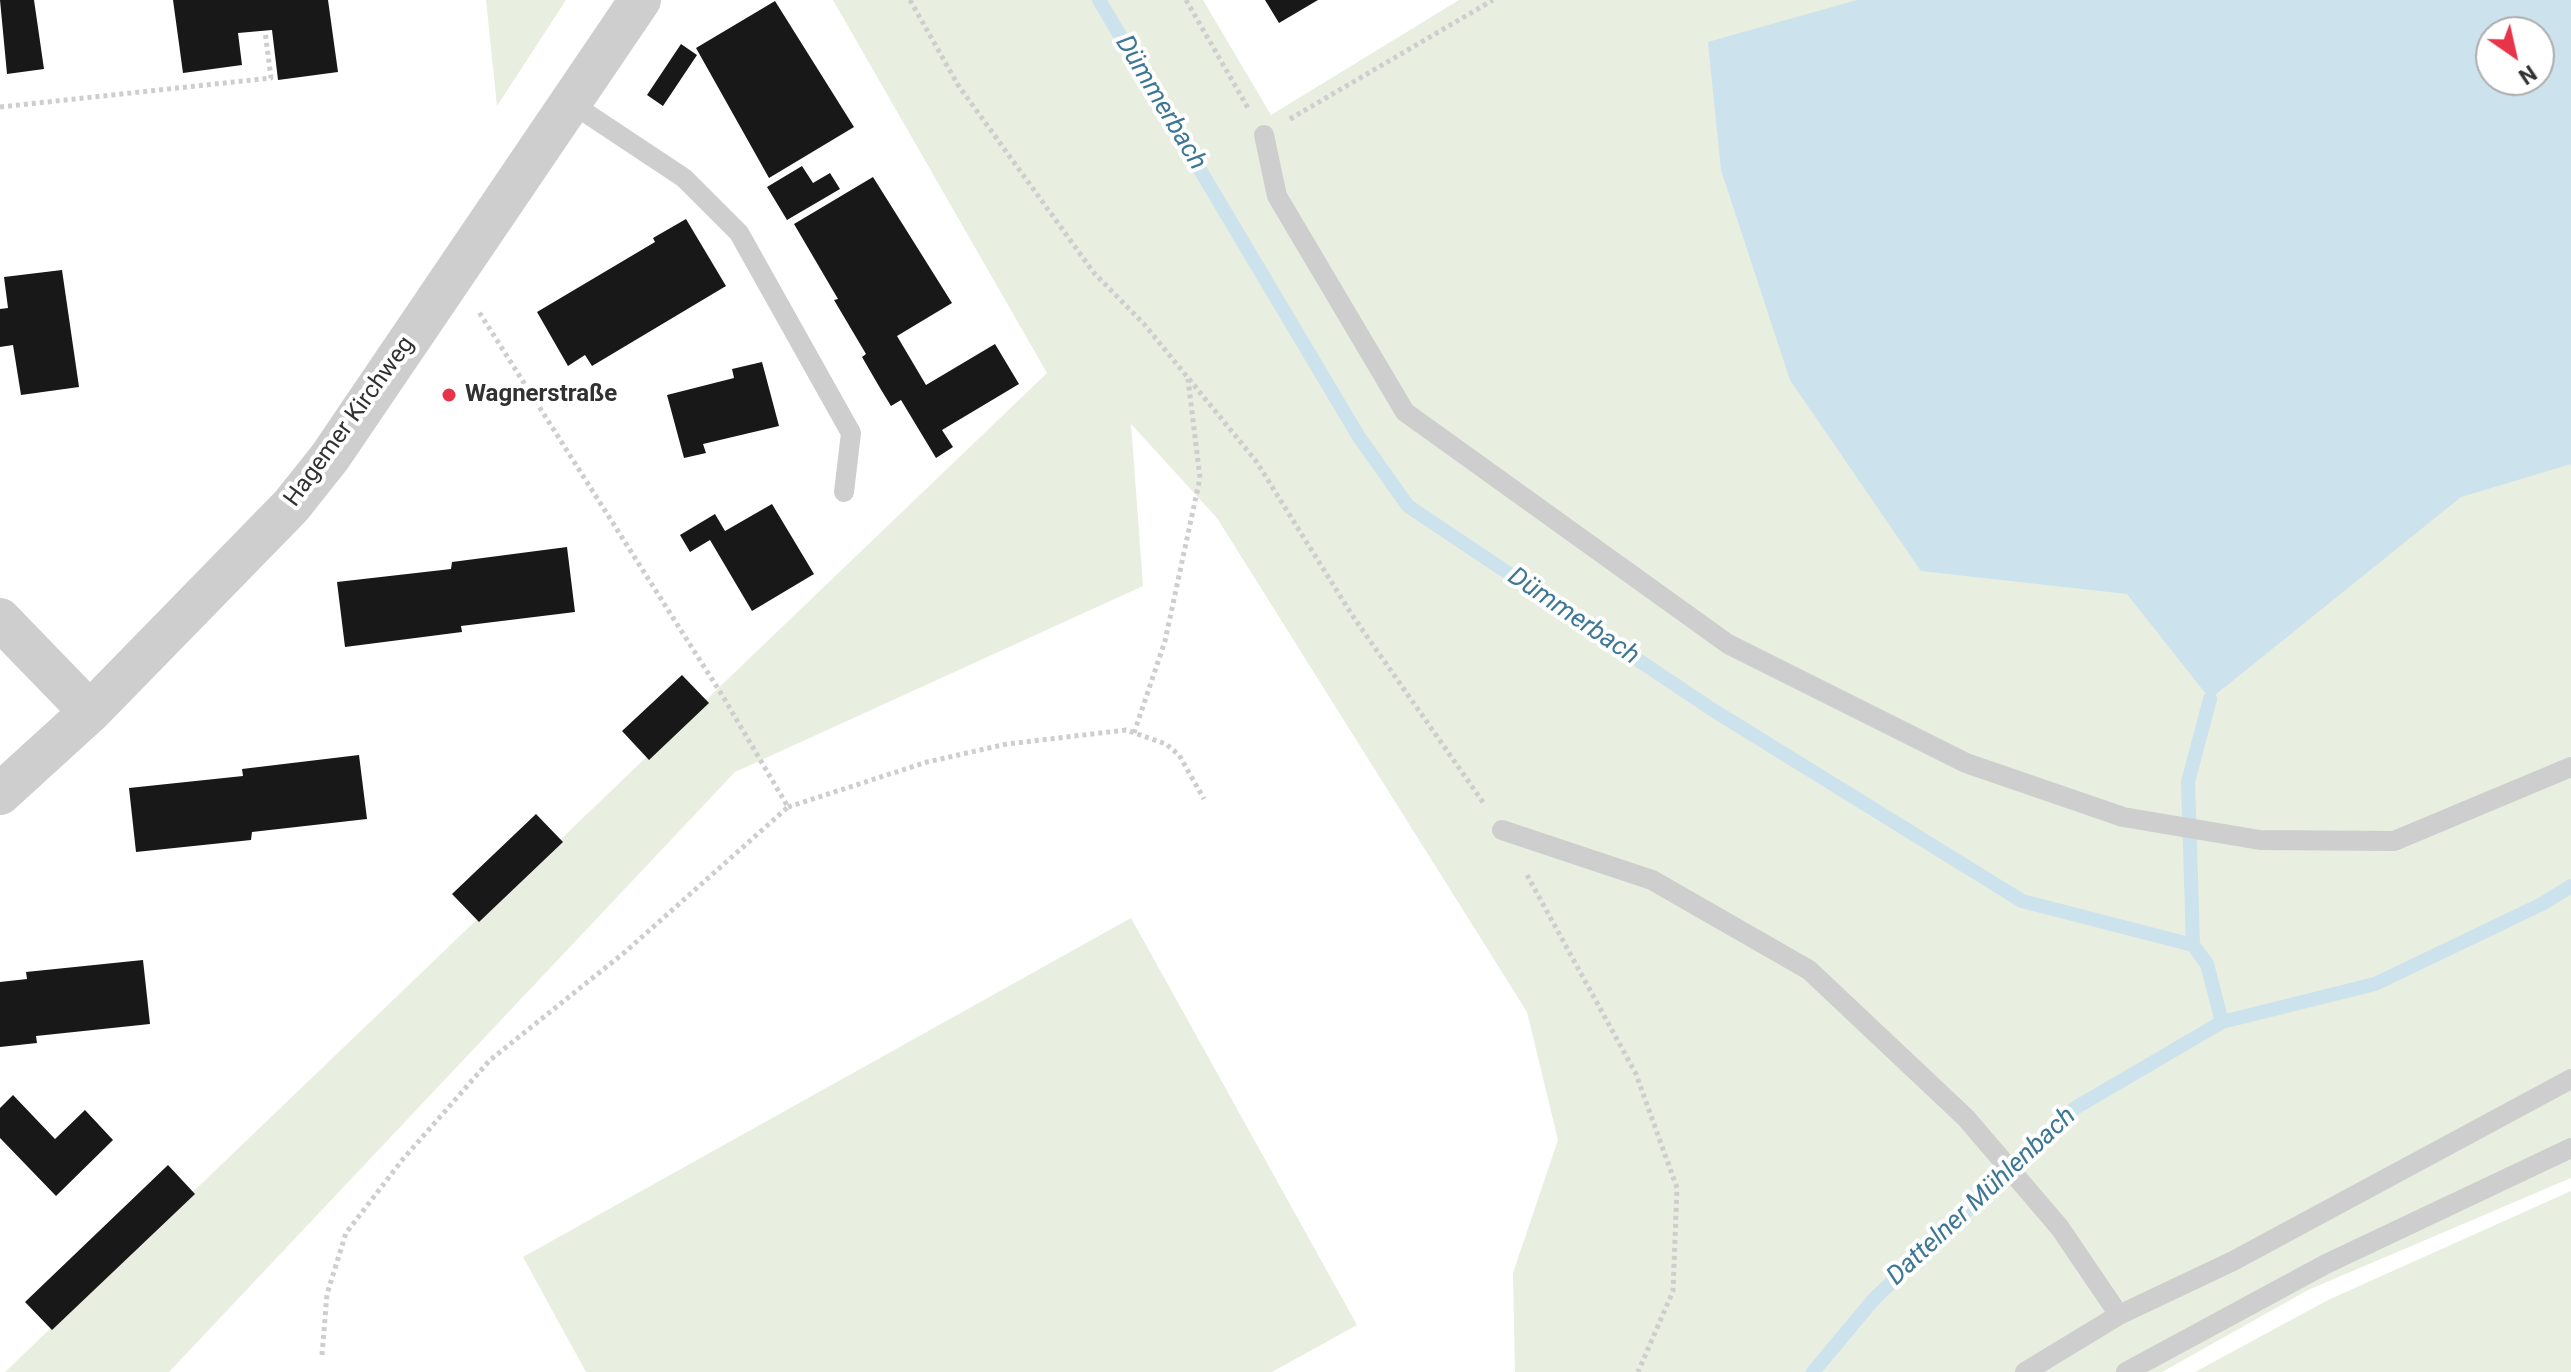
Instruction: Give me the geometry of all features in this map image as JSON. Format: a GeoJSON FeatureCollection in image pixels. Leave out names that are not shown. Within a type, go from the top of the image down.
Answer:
{"type":"FeatureCollection","features":[{"type":"Feature","properties":{"kind":"street","name":"Hagemer Kirchweg"},"geometry":{"type":"LineString","coordinates":[[0,794],[90,712],[291,506],[330,457],[640,0]]}},
{"type":"Feature","properties":{"kind":"street"},"geometry":{"type":"LineString","coordinates":[[0,619],[90,712]]}},
{"type":"Feature","properties":{"kind":"lane"},"geometry":{"type":"LineString","coordinates":[[571,103],[684,178],[739,233],[851,433],[844,492]]}},
{"type":"Feature","properties":{"kind":"lane"},"geometry":{"type":"LineString","coordinates":[[1264,135],[1277,196],[1405,412],[1728,644],[1966,763],[2123,817],[2260,840],[2394,841],[2571,767]]}},
{"type":"Feature","properties":{"kind":"lane"},"geometry":{"type":"LineString","coordinates":[[1502,830],[1652,880],[1809,970],[1966,1118],[2060,1228],[2119,1315]]}},
{"type":"Feature","properties":{"kind":"lane"},"geometry":{"type":"LineString","coordinates":[[2025,1372],[2119,1315],[2233,1261],[2571,1079]]}},
{"type":"Feature","properties":{"kind":"lane"},"geometry":{"type":"LineString","coordinates":[[2126,1372],[2326,1264],[2571,1148]]}},
{"type":"Feature","properties":{"kind":"path"},"geometry":{"type":"LineString","coordinates":[[910,0],[958,85],[1094,273],[1144,324],[1256,461],[1352,615],[1502,830],[1636,1074],[1677,1188],[1673,1291],[1638,1372]]}},
{"type":"Feature","properties":{"kind":"path"},"geometry":{"type":"LineString","coordinates":[[1186,0],[1264,135],[1493,0]]}},
{"type":"Feature","properties":{"kind":"path"},"geometry":{"type":"LineString","coordinates":[[0,107],[271,78],[265,31]]}},
{"type":"Feature","properties":{"kind":"path"},"geometry":{"type":"LineString","coordinates":[[455,274],[722,695],[788,807]]}},
{"type":"Feature","properties":{"kind":"path"},"geometry":{"type":"LineString","coordinates":[[1134,733],[1165,641],[1200,478],[1188,377]]}},
{"type":"Feature","properties":{"kind":"path"},"geometry":{"type":"LineString","coordinates":[[322,1355],[327,1294],[346,1233],[403,1159],[490,1060],[625,952],[788,807],[927,762],[1007,744],[1126,730],[1166,744],[1179,755],[1204,799]]}},
{"type":"Feature","properties":{"kind":"shaded area"},"geometry":{"type":"Polygon","coordinates":[[[486,0],[566,0],[497,106],[486,0]]]}},
{"type":"Feature","properties":{"kind":"shaded area"},"geometry":{"type":"Polygon","coordinates":[[[833,0],[1203,0],[1271,115],[1459,0],[2571,0],[2571,1178],[2308,1290],[2162,1372],[1515,1372],[1513,1273],[1558,1140],[1527,1012],[1217,518],[1131,424],[1143,586],[735,772],[169,1372],[5,1372],[1047,373],[833,0]]]}},
{"type":"Feature","properties":{"kind":"shaded area"},"geometry":{"type":"Polygon","coordinates":[[[1131,918],[1357,1325],[1272,1372],[586,1372],[523,1257],[1131,918]]]}},
{"type":"Feature","properties":{"kind":"shaded area"},"geometry":{"type":"Polygon","coordinates":[[[2571,1191],[2571,1372],[2195,1372],[2328,1300],[2571,1191]]]}},
{"type":"Feature","properties":{"kind":"water"},"geometry":{"type":"Polygon","coordinates":[[[1857,0],[2571,0],[2571,464],[2461,497],[2210,699],[2127,594],[1921,571],[1790,380],[1721,170],[1708,42],[1857,0]]]}},
{"type":"Feature","properties":{"kind":"building"},"geometry":{"type":"Polygon","coordinates":[[[0,0],[34,0],[44,69],[7,74],[0,0]]]}},
{"type":"Feature","properties":{"kind":"building"},"geometry":{"type":"Polygon","coordinates":[[[173,0],[328,0],[338,72],[278,80],[272,30],[238,33],[242,65],[183,73],[173,0]]]}},
{"type":"Feature","properties":{"kind":"building"},"geometry":{"type":"Polygon","coordinates":[[[1265,0],[1318,0],[1279,23],[1265,0]]]}},
{"type":"Feature","properties":{"kind":"building"},"geometry":{"type":"Polygon","coordinates":[[[775,1],[854,127],[769,178],[696,48],[775,1]]]}},
{"type":"Feature","properties":{"kind":"building"},"geometry":{"type":"Polygon","coordinates":[[[681,44],[697,55],[663,106],[647,95],[681,44]]]}},
{"type":"Feature","properties":{"kind":"building"},"geometry":{"type":"Polygon","coordinates":[[[802,166],[813,183],[830,173],[840,189],[787,220],[767,187],[802,166]]]}},
{"type":"Feature","properties":{"kind":"building"},"geometry":{"type":"Polygon","coordinates":[[[873,177],[952,303],[897,336],[926,385],[995,344],[1019,384],[942,430],[953,447],[936,458],[901,400],[891,406],[880,388],[862,357],[866,354],[834,300],[838,299],[794,224],[873,177]]]}},
{"type":"Feature","properties":{"kind":"building"},"geometry":{"type":"Polygon","coordinates":[[[686,219],[726,286],[592,366],[585,355],[568,366],[537,312],[655,242],[653,238],[686,219]]]}},
{"type":"Feature","properties":{"kind":"building"},"geometry":{"type":"Polygon","coordinates":[[[62,270],[79,387],[21,395],[13,345],[0,347],[0,309],[8,308],[4,277],[62,270]]]}},
{"type":"Feature","properties":{"kind":"building"},"geometry":{"type":"Polygon","coordinates":[[[762,362],[779,426],[703,444],[706,453],[684,458],[667,395],[734,378],[732,369],[762,362]]]}},
{"type":"Feature","properties":{"kind":"building"},"geometry":{"type":"Polygon","coordinates":[[[772,504],[814,574],[752,611],[710,540],[690,552],[680,535],[715,514],[725,531],[772,504]]]}},
{"type":"Feature","properties":{"kind":"building"},"geometry":{"type":"Polygon","coordinates":[[[567,547],[575,612],[461,626],[462,632],[345,647],[337,582],[451,569],[452,562],[567,547]]]}},
{"type":"Feature","properties":{"kind":"building"},"geometry":{"type":"Polygon","coordinates":[[[682,675],[709,703],[649,760],[622,731],[682,675]]]}},
{"type":"Feature","properties":{"kind":"building"},"geometry":{"type":"Polygon","coordinates":[[[359,755],[367,819],[252,832],[251,840],[136,852],[129,788],[243,776],[242,769],[359,755]]]}},
{"type":"Feature","properties":{"kind":"building"},"geometry":{"type":"Polygon","coordinates":[[[536,814],[563,842],[479,922],[452,894],[536,814]]]}},
{"type":"Feature","properties":{"kind":"building"},"geometry":{"type":"Polygon","coordinates":[[[143,960],[150,1024],[36,1036],[37,1043],[0,1047],[0,982],[27,979],[26,972],[143,960]]]}},
{"type":"Feature","properties":{"kind":"building"},"geometry":{"type":"Polygon","coordinates":[[[13,1095],[55,1139],[85,1110],[113,1140],[56,1196],[0,1138],[0,1108],[13,1095]]]}},
{"type":"Feature","properties":{"kind":"building"},"geometry":{"type":"Polygon","coordinates":[[[168,1165],[195,1194],[52,1330],[25,1302],[168,1165]]]}},
{"type":"Feature","properties":{"kind":"waterway","name":"Dümmerbach"},"geometry":{"type":"LineString","coordinates":[[1099,0],[1359,437],[1408,506],[1713,710],[2022,901],[2193,945],[2207,964],[2222,1022]]}},
{"type":"Feature","properties":{"kind":"waterway"},"geometry":{"type":"LineString","coordinates":[[2193,945],[2188,782],[2210,699]]}},
{"type":"Feature","properties":{"kind":"waterway","name":"Dattelner Mühlenbach"},"geometry":{"type":"LineString","coordinates":[[1813,1372],[1874,1299],[2075,1108],[2222,1022],[2375,984],[2542,904],[2571,886]]}},
{"type":"Feature","properties":{"kind":"place","name":"Wagnerstraße"},"geometry":{"type":"Point","coordinates":[449,395]}}]}
